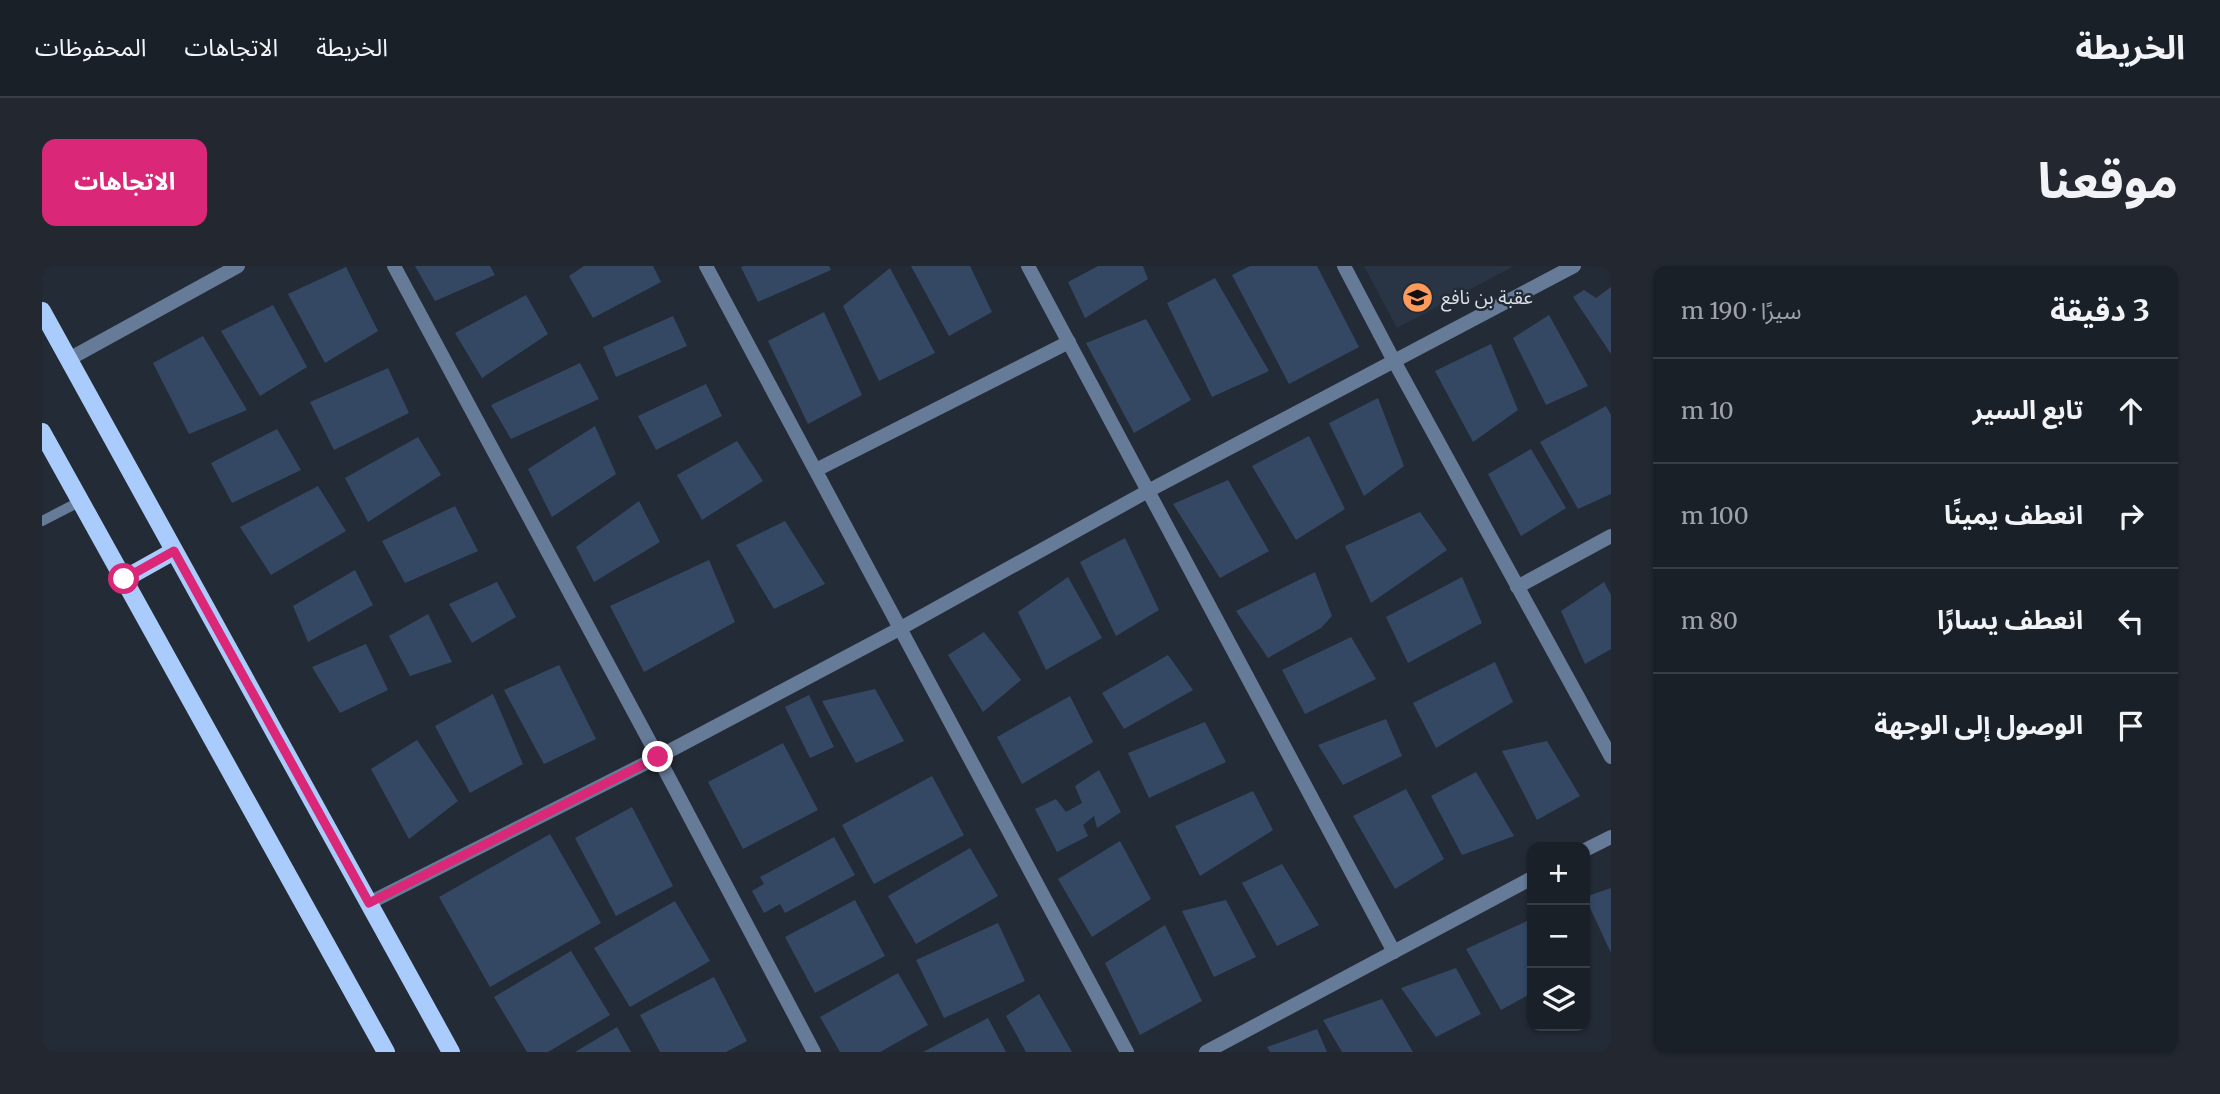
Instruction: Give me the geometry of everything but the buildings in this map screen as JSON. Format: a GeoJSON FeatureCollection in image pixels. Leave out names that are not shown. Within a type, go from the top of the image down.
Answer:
{"type":"FeatureCollection","features":[{"type":"Feature","properties":{"kind":"main road"},"geometry":{"type":"LineString","coordinates":[[42,311],[451,1052]]}},
{"type":"Feature","properties":{"kind":"main road"},"geometry":{"type":"LineString","coordinates":[[42,432],[386,1052]]}},
{"type":"Feature","properties":{"kind":"main road"},"geometry":{"type":"LineString","coordinates":[[124,579],[174,551]]}},
{"type":"Feature","properties":{"kind":"street"},"geometry":{"type":"LineString","coordinates":[[69,359],[238,266]]}},
{"type":"Feature","properties":{"kind":"street"},"geometry":{"type":"LineString","coordinates":[[394,266],[814,1052]]}},
{"type":"Feature","properties":{"kind":"street"},"geometry":{"type":"LineString","coordinates":[[706,266],[1127,1052]]}},
{"type":"Feature","properties":{"kind":"street"},"geometry":{"type":"LineString","coordinates":[[1028,266],[1394,952]]}},
{"type":"Feature","properties":{"kind":"street"},"geometry":{"type":"LineString","coordinates":[[1344,266],[1611,757]]}},
{"type":"Feature","properties":{"kind":"street"},"geometry":{"type":"LineString","coordinates":[[369,903],[658,757],[901,628],[1148,491],[1574,266]]}},
{"type":"Feature","properties":{"kind":"street"},"geometry":{"type":"LineString","coordinates":[[816,470],[1069,342]]}},
{"type":"Feature","properties":{"kind":"street"},"geometry":{"type":"LineString","coordinates":[[1517,587],[1611,536]]}},
{"type":"Feature","properties":{"kind":"street"},"geometry":{"type":"LineString","coordinates":[[1590,847],[1611,836]]}},
{"type":"Feature","properties":{"kind":"street"},"geometry":{"type":"LineString","coordinates":[[1206,1052],[1527,881]]}},
{"type":"Feature","properties":{"kind":"lane"},"geometry":{"type":"LineString","coordinates":[[42,521],[81,501]]}},
{"type":"Feature","properties":{"kind":"shaded area","name":"عقبة بن نافع"},"geometry":{"type":"Polygon","coordinates":[[[1364,266],[1514,266],[1397,328],[1364,266]]]}},
{"type":"Feature","properties":{"kind":"place","name":"عقبة بن نافع"},"geometry":{"type":"Point","coordinates":[1418,297]}},
{"type":"Feature","properties":{"kind":"route"},"geometry":{"type":"LineString","coordinates":[[124,579],[174,551],[369,903],[658,757]]}}]}
